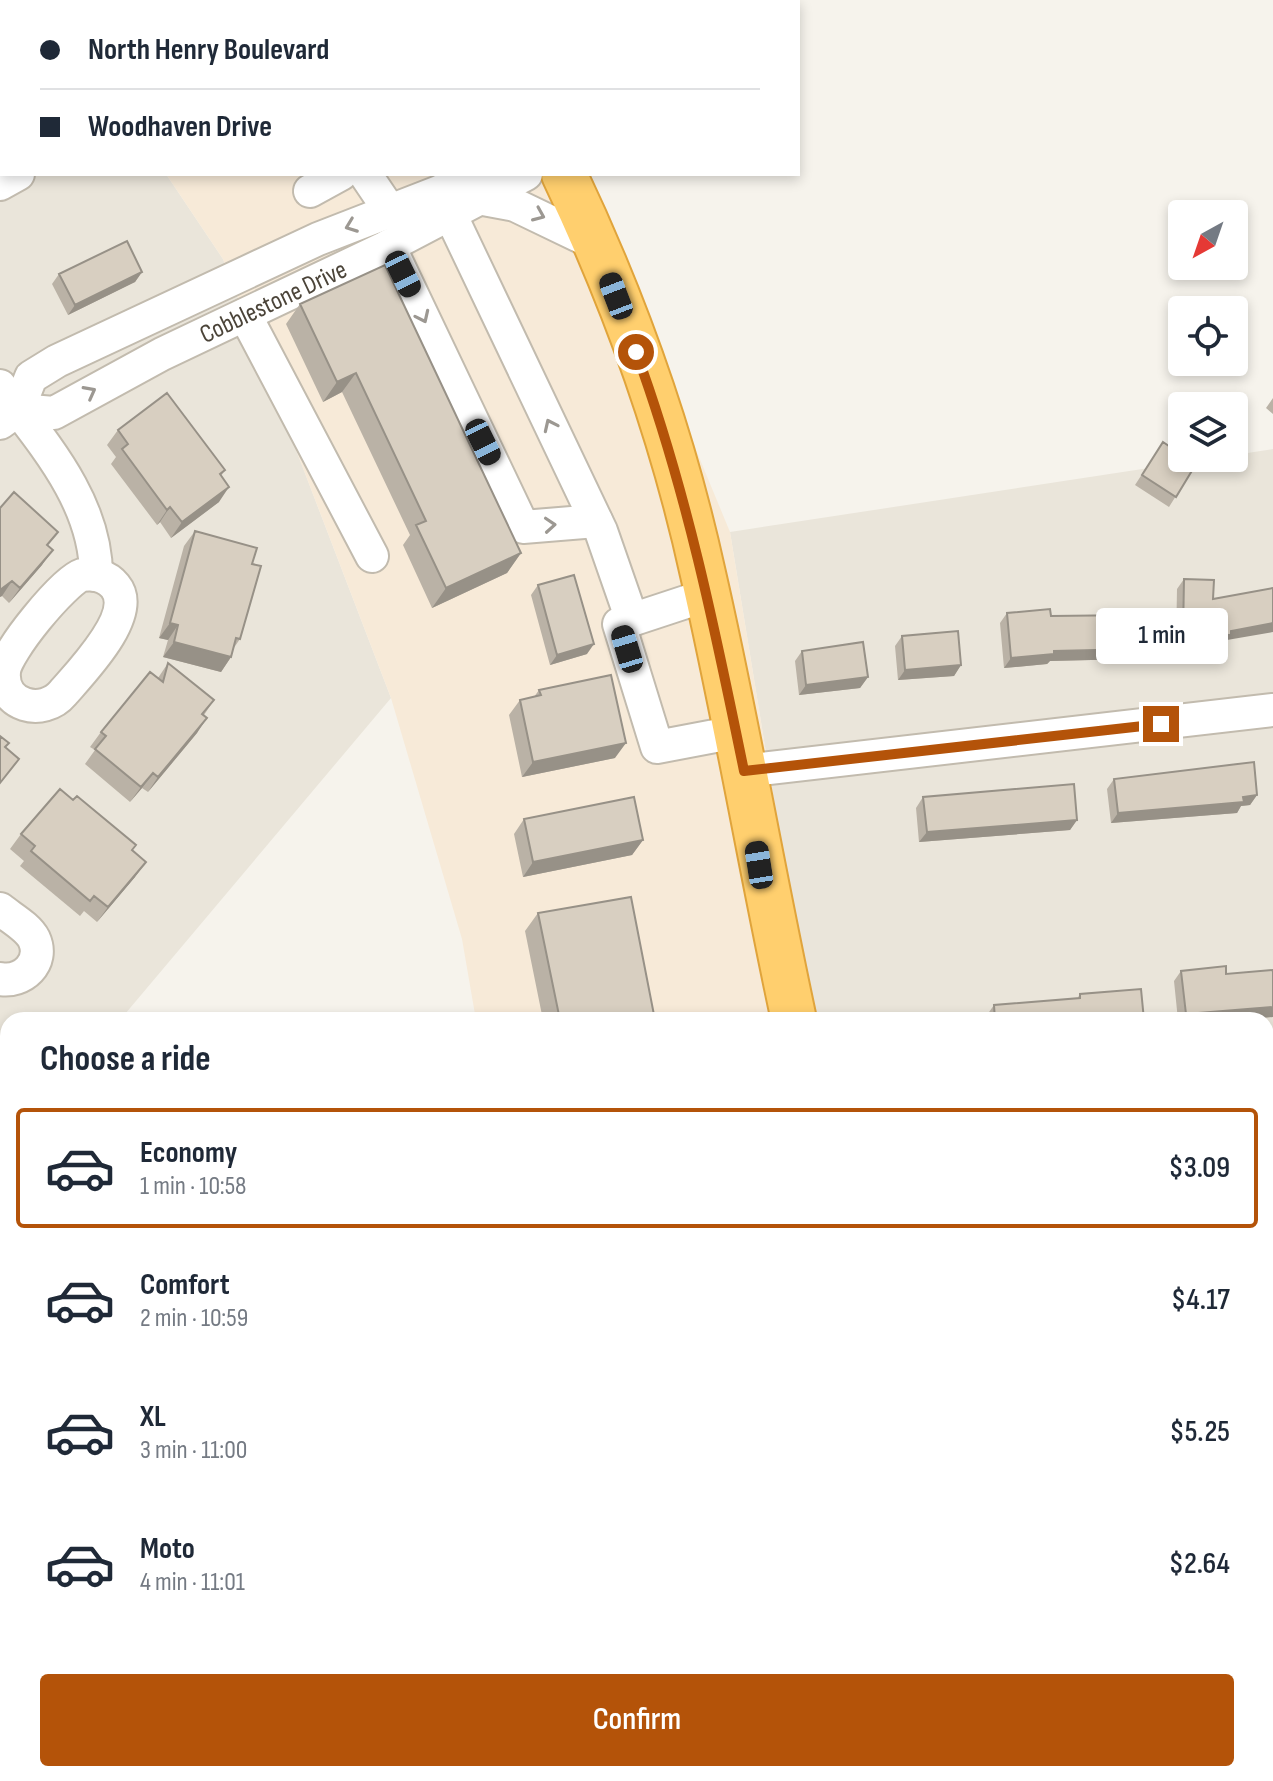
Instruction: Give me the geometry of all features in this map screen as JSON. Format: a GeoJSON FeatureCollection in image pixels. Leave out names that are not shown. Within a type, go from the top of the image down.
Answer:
{"type":"FeatureCollection","features":[{"type":"Feature","properties":{"kind":"highway"},"geometry":{"type":"LineString","coordinates":[[565,176],[596,244],[657,408],[707,595],[740,752],[759,865],[792,1012]]}},
{"type":"Feature","properties":{"kind":"street"},"geometry":{"type":"LineString","coordinates":[[310,191],[337,176]]}},
{"type":"Feature","properties":{"kind":"street"},"geometry":{"type":"LineString","coordinates":[[366,176],[390,211]]}},
{"type":"Feature","properties":{"kind":"street","name":"Cobblestone Drive"},"geometry":{"type":"LineString","coordinates":[[6,406],[31,377],[57,361],[318,239],[458,186],[515,176]]}},
{"type":"Feature","properties":{"kind":"street"},"geometry":{"type":"LineString","coordinates":[[458,186],[515,205],[596,244]]}},
{"type":"Feature","properties":{"kind":"street"},"geometry":{"type":"LineString","coordinates":[[458,186],[596,521],[632,620]]}},
{"type":"Feature","properties":{"kind":"street","name":"Cobblestone Drive"},"geometry":{"type":"LineString","coordinates":[[6,406],[54,413],[162,354],[389,246],[458,186]]}},
{"type":"Feature","properties":{"kind":"street"},"geometry":{"type":"LineString","coordinates":[[389,246],[523,527],[596,521]]}},
{"type":"Feature","properties":{"kind":"street"},"geometry":{"type":"LineString","coordinates":[[245,315],[372,556]]}},
{"type":"Feature","properties":{"kind":"street"},"geometry":{"type":"LineString","coordinates":[[6,406],[83,509],[94,541],[96,575]]}},
{"type":"Feature","properties":{"kind":"street"},"geometry":{"type":"LineString","coordinates":[[707,595],[619,624],[657,747],[740,752],[1273,710]]}},
{"type":"Feature","properties":{"kind":"street"},"geometry":{"type":"LineString","coordinates":[[0,909],[30,934],[36,955],[24,975],[12,980],[0,979]]}},
{"type":"Feature","properties":{"kind":"shaded area"},"geometry":{"type":"Polygon","coordinates":[[[0,176],[167,176],[223,259],[391,698],[127,1012],[0,1012],[0,176]]]}},
{"type":"Feature","properties":{"kind":"shaded area"},"geometry":{"type":"Polygon","coordinates":[[[167,176],[583,176],[730,532],[787,881],[816,1012],[475,1012],[462,939],[391,698],[223,259],[167,176]]]}},
{"type":"Feature","properties":{"kind":"shaded area"},"geometry":{"type":"Polygon","coordinates":[[[1273,449],[1273,1012],[816,1012],[787,881],[730,532],[1168,465],[1168,472],[1248,472],[1248,453],[1273,449]]]}},
{"type":"Feature","properties":{"kind":"building"},"geometry":{"type":"Polygon","coordinates":[[[127,241],[142,272],[75,305],[59,274],[127,241]]]}},
{"type":"Feature","properties":{"kind":"building"},"geometry":{"type":"Polygon","coordinates":[[[385,265],[521,553],[446,588],[416,525],[426,521],[356,373],[337,382],[300,304],[385,265]]]}},
{"type":"Feature","properties":{"kind":"building"},"geometry":{"type":"Polygon","coordinates":[[[167,393],[225,470],[220,474],[229,487],[182,522],[170,507],[167,510],[122,449],[128,444],[118,430],[167,393]]]}},
{"type":"Feature","properties":{"kind":"building"},"geometry":{"type":"Polygon","coordinates":[[[1163,442],[1168,445],[1168,472],[1191,472],[1176,497],[1142,475],[1163,442]]]}},
{"type":"Feature","properties":{"kind":"building"},"geometry":{"type":"Polygon","coordinates":[[[14,492],[58,532],[47,545],[53,550],[20,588],[12,581],[0,590],[0,508],[14,492]]]}},
{"type":"Feature","properties":{"kind":"building"},"geometry":{"type":"Polygon","coordinates":[[[195,531],[257,548],[252,564],[261,566],[240,639],[236,638],[231,657],[174,642],[178,625],[170,623],[195,531]]]}},
{"type":"Feature","properties":{"kind":"building"},"geometry":{"type":"Polygon","coordinates":[[[574,575],[594,644],[557,655],[538,585],[574,575]]]}},
{"type":"Feature","properties":{"kind":"building"},"geometry":{"type":"Polygon","coordinates":[[[1184,579],[1214,580],[1213,599],[1273,588],[1273,623],[1231,631],[1231,635],[1183,634],[1184,579]]]}},
{"type":"Feature","properties":{"kind":"building"},"geometry":{"type":"Polygon","coordinates":[[[1050,609],[1051,616],[1138,615],[1139,649],[1054,651],[1054,654],[1011,658],[1007,613],[1050,609]]]}},
{"type":"Feature","properties":{"kind":"building"},"geometry":{"type":"Polygon","coordinates":[[[958,631],[961,665],[905,670],[902,636],[958,631]]]}},
{"type":"Feature","properties":{"kind":"building"},"geometry":{"type":"Polygon","coordinates":[[[863,642],[868,677],[806,685],[802,651],[863,642]]]}},
{"type":"Feature","properties":{"kind":"building"},"geometry":{"type":"Polygon","coordinates":[[[168,663],[214,700],[202,714],[207,718],[158,777],[153,773],[141,787],[95,749],[106,736],[101,732],[150,672],[163,682],[168,663]]]}},
{"type":"Feature","properties":{"kind":"building"},"geometry":{"type":"Polygon","coordinates":[[[611,675],[626,743],[533,762],[520,700],[541,695],[539,690],[611,675]]]}},
{"type":"Feature","properties":{"kind":"building"},"geometry":{"type":"Polygon","coordinates":[[[0,736],[9,743],[5,747],[19,759],[0,783],[0,736]]]}},
{"type":"Feature","properties":{"kind":"building"},"geometry":{"type":"Polygon","coordinates":[[[1254,762],[1257,795],[1243,797],[1244,802],[1118,813],[1114,779],[1254,762]]]}},
{"type":"Feature","properties":{"kind":"building"},"geometry":{"type":"Polygon","coordinates":[[[1074,784],[1077,820],[927,832],[923,797],[1074,784]]]}},
{"type":"Feature","properties":{"kind":"building"},"geometry":{"type":"Polygon","coordinates":[[[60,789],[73,800],[77,796],[136,845],[132,850],[146,862],[108,907],[94,896],[90,901],[31,851],[35,846],[21,834],[60,789]]]}},
{"type":"Feature","properties":{"kind":"building"},"geometry":{"type":"Polygon","coordinates":[[[634,797],[643,840],[533,862],[524,819],[634,797]]]}},
{"type":"Feature","properties":{"kind":"building"},"geometry":{"type":"Polygon","coordinates":[[[631,897],[653,1012],[558,1012],[538,913],[631,897]]]}},
{"type":"Feature","properties":{"kind":"building"},"geometry":{"type":"Polygon","coordinates":[[[1226,966],[1226,974],[1273,970],[1273,1007],[1186,1012],[1181,971],[1226,966]]]}},
{"type":"Feature","properties":{"kind":"building"},"geometry":{"type":"Polygon","coordinates":[[[1141,989],[1143,1012],[994,1012],[994,1005],[1080,998],[1080,994],[1141,989]]]}},
{"type":"Feature","properties":{"kind":"route"},"geometry":{"type":"LineString","coordinates":[[636,352],[657,408],[703,572],[744,771],[1161,724]]}}]}
